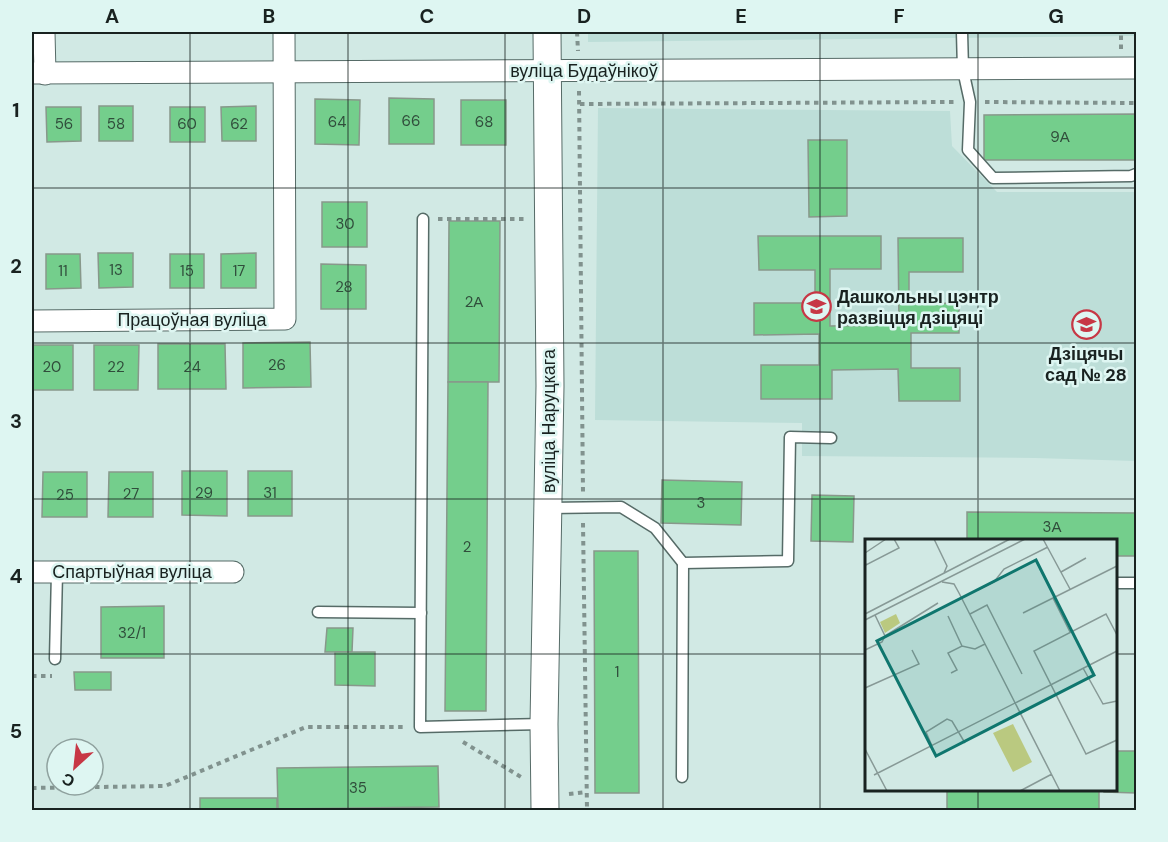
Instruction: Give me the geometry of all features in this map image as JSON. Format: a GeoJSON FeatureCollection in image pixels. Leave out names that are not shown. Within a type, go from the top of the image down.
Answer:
{"type":"FeatureCollection","features":[{"type":"Feature","properties":{"kind":"street"},"geometry":{"type":"LineString","coordinates":[[38,73],[44,32]]}},
{"type":"Feature","properties":{"kind":"street"},"geometry":{"type":"LineString","coordinates":[[284,32],[284,72]]}},
{"type":"Feature","properties":{"kind":"street","name":"вуліца Наруцкага"},"geometry":{"type":"LineString","coordinates":[[545,810],[544,724],[549,508],[547,32]]}},
{"type":"Feature","properties":{"kind":"street","name":"вуліца Будаўнікоў"},"geometry":{"type":"LineString","coordinates":[[38,73],[1137,68]]}},
{"type":"Feature","properties":{"kind":"street","name":"Працоўная вуліца"},"geometry":{"type":"LineString","coordinates":[[32,321],[285,319],[284,72]]}},
{"type":"Feature","properties":{"kind":"street","name":"Спартыўная вуліца"},"geometry":{"type":"LineString","coordinates":[[32,572],[233,572]]}},
{"type":"Feature","properties":{"kind":"lane"},"geometry":{"type":"LineString","coordinates":[[962,32],[963,70],[970,102],[968,150],[993,178],[1131,176],[1137,174]]}},
{"type":"Feature","properties":{"kind":"lane"},"geometry":{"type":"LineString","coordinates":[[423,219],[420,727],[544,724]]}},
{"type":"Feature","properties":{"kind":"lane"},"geometry":{"type":"LineString","coordinates":[[683,563],[788,561],[790,437],[831,438]]}},
{"type":"Feature","properties":{"kind":"lane"},"geometry":{"type":"LineString","coordinates":[[549,508],[621,507],[655,528],[683,563],[682,777]]}},
{"type":"Feature","properties":{"kind":"lane"},"geometry":{"type":"LineString","coordinates":[[55,659],[57,572]]}},
{"type":"Feature","properties":{"kind":"lane"},"geometry":{"type":"LineString","coordinates":[[1117,583],[1137,583]]}},
{"type":"Feature","properties":{"kind":"lane"},"geometry":{"type":"LineString","coordinates":[[318,612],[421,613]]}},
{"type":"Feature","properties":{"kind":"path"},"geometry":{"type":"LineString","coordinates":[[577,32],[580,104],[587,810]]}},
{"type":"Feature","properties":{"kind":"path"},"geometry":{"type":"LineString","coordinates":[[1120,52],[1121,32]]}},
{"type":"Feature","properties":{"kind":"path"},"geometry":{"type":"LineString","coordinates":[[580,104],[1137,103]]}},
{"type":"Feature","properties":{"kind":"path"},"geometry":{"type":"LineString","coordinates":[[423,219],[548,219]]}},
{"type":"Feature","properties":{"kind":"path"},"geometry":{"type":"LineString","coordinates":[[438,726],[521,777],[520,788]]}},
{"type":"Feature","properties":{"kind":"path"},"geometry":{"type":"LineString","coordinates":[[32,788],[165,786],[306,727],[420,727]]}},
{"type":"Feature","properties":{"kind":"shaded area"},"geometry":{"type":"Polygon","coordinates":[[[588,32],[1136,32],[1136,36],[588,42],[588,32]]]}},
{"type":"Feature","properties":{"kind":"shaded area","name":"Дашкольны цэнтр развіцця дзіцяці"},"geometry":{"type":"Polygon","coordinates":[[[598,108],[950,111],[952,146],[997,192],[1136,192],[1136,461],[802,456],[802,423],[595,420],[598,108]]]}},
{"type":"Feature","properties":{"kind":"building"},"geometry":{"type":"Polygon","coordinates":[[[389,98],[434,99],[434,144],[389,144],[389,98]]]}},
{"type":"Feature","properties":{"kind":"building"},"geometry":{"type":"Polygon","coordinates":[[[315,99],[360,100],[359,145],[315,144],[315,99]]]}},
{"type":"Feature","properties":{"kind":"building"},"geometry":{"type":"Polygon","coordinates":[[[461,100],[506,100],[506,145],[461,145],[461,100]]]}},
{"type":"Feature","properties":{"kind":"building"},"geometry":{"type":"Polygon","coordinates":[[[99,106],[133,106],[133,141],[99,141],[99,106]]]}},
{"type":"Feature","properties":{"kind":"building"},"geometry":{"type":"Polygon","coordinates":[[[256,106],[256,141],[222,141],[221,107],[256,106]]]}},
{"type":"Feature","properties":{"kind":"building"},"geometry":{"type":"Polygon","coordinates":[[[46,107],[81,107],[81,141],[47,142],[46,107]]]}},
{"type":"Feature","properties":{"kind":"building"},"geometry":{"type":"Polygon","coordinates":[[[170,107],[205,107],[205,142],[170,142],[170,107]]]}},
{"type":"Feature","properties":{"kind":"building"},"geometry":{"type":"Polygon","coordinates":[[[1136,114],[1136,160],[984,160],[984,115],[1136,114]]]}},
{"type":"Feature","properties":{"kind":"building"},"geometry":{"type":"Polygon","coordinates":[[[808,140],[847,140],[847,216],[809,217],[808,140]]]}},
{"type":"Feature","properties":{"kind":"building"},"geometry":{"type":"Polygon","coordinates":[[[322,202],[367,202],[367,247],[322,247],[322,202]]]}},
{"type":"Feature","properties":{"kind":"building"},"geometry":{"type":"Polygon","coordinates":[[[449,221],[500,221],[499,382],[448,382],[449,221]]]}},
{"type":"Feature","properties":{"kind":"building"},"geometry":{"type":"Polygon","coordinates":[[[758,236],[881,236],[881,269],[830,269],[830,326],[899,325],[898,238],[963,238],[963,272],[909,272],[909,304],[959,303],[959,333],[911,333],[911,368],[960,368],[960,401],[899,401],[898,369],[832,370],[832,399],[761,399],[761,365],[819,365],[819,334],[754,335],[754,303],[815,303],[815,270],[759,270],[758,236]]]}},
{"type":"Feature","properties":{"kind":"building"},"geometry":{"type":"Polygon","coordinates":[[[98,253],[133,253],[133,287],[99,288],[98,253]]]}},
{"type":"Feature","properties":{"kind":"building"},"geometry":{"type":"Polygon","coordinates":[[[256,253],[256,288],[221,288],[221,254],[256,253]]]}},
{"type":"Feature","properties":{"kind":"building"},"geometry":{"type":"Polygon","coordinates":[[[46,254],[80,254],[81,288],[46,289],[46,254]]]}},
{"type":"Feature","properties":{"kind":"building"},"geometry":{"type":"Polygon","coordinates":[[[170,254],[204,254],[204,288],[170,288],[170,254]]]}},
{"type":"Feature","properties":{"kind":"building"},"geometry":{"type":"Polygon","coordinates":[[[321,264],[366,265],[366,309],[321,309],[321,264]]]}},
{"type":"Feature","properties":{"kind":"building"},"geometry":{"type":"Polygon","coordinates":[[[310,342],[311,387],[243,388],[243,343],[310,342]]]}},
{"type":"Feature","properties":{"kind":"building"},"geometry":{"type":"Polygon","coordinates":[[[158,344],[225,344],[226,389],[158,389],[158,344]]]}},
{"type":"Feature","properties":{"kind":"building"},"geometry":{"type":"Polygon","coordinates":[[[32,345],[73,345],[73,390],[32,390],[32,345]]]}},
{"type":"Feature","properties":{"kind":"building"},"geometry":{"type":"Polygon","coordinates":[[[94,345],[139,345],[138,390],[94,390],[94,345]]]}},
{"type":"Feature","properties":{"kind":"building"},"geometry":{"type":"Polygon","coordinates":[[[448,382],[488,382],[486,711],[445,711],[448,382]]]}},
{"type":"Feature","properties":{"kind":"building"},"geometry":{"type":"Polygon","coordinates":[[[182,471],[227,471],[227,516],[182,515],[182,471]]]}},
{"type":"Feature","properties":{"kind":"building"},"geometry":{"type":"Polygon","coordinates":[[[248,471],[292,471],[292,516],[248,516],[248,471]]]}},
{"type":"Feature","properties":{"kind":"building"},"geometry":{"type":"Polygon","coordinates":[[[43,472],[87,472],[87,517],[42,517],[43,472]]]}},
{"type":"Feature","properties":{"kind":"building"},"geometry":{"type":"Polygon","coordinates":[[[109,472],[153,472],[153,517],[108,517],[109,472]]]}},
{"type":"Feature","properties":{"kind":"building"},"geometry":{"type":"Polygon","coordinates":[[[662,480],[742,482],[741,525],[661,523],[662,480]]]}},
{"type":"Feature","properties":{"kind":"building"},"geometry":{"type":"Polygon","coordinates":[[[812,495],[854,496],[853,542],[811,541],[812,495]]]}},
{"type":"Feature","properties":{"kind":"building"},"geometry":{"type":"Polygon","coordinates":[[[967,512],[1136,513],[1136,556],[1117,556],[1117,539],[967,539],[967,512]]]}},
{"type":"Feature","properties":{"kind":"building"},"geometry":{"type":"Polygon","coordinates":[[[594,551],[638,551],[639,793],[595,793],[594,551]]]}},
{"type":"Feature","properties":{"kind":"building"},"geometry":{"type":"Polygon","coordinates":[[[164,606],[164,658],[101,658],[101,607],[164,606]]]}},
{"type":"Feature","properties":{"kind":"building"},"geometry":{"type":"Polygon","coordinates":[[[327,628],[353,628],[352,652],[325,652],[327,628]]]}},
{"type":"Feature","properties":{"kind":"building"},"geometry":{"type":"Polygon","coordinates":[[[335,652],[375,652],[375,686],[335,685],[335,652]]]}},
{"type":"Feature","properties":{"kind":"building"},"geometry":{"type":"Polygon","coordinates":[[[74,672],[111,672],[111,690],[75,690],[74,672]]]}},
{"type":"Feature","properties":{"kind":"building"},"geometry":{"type":"Polygon","coordinates":[[[1117,751],[1136,751],[1136,793],[1104,792],[1117,791],[1117,751]]]}},
{"type":"Feature","properties":{"kind":"building"},"geometry":{"type":"Polygon","coordinates":[[[438,766],[439,807],[278,809],[277,768],[438,766]]]}},
{"type":"Feature","properties":{"kind":"building"},"geometry":{"type":"Polygon","coordinates":[[[947,791],[1099,791],[1099,810],[947,810],[947,791]]]}},
{"type":"Feature","properties":{"kind":"building"},"geometry":{"type":"Polygon","coordinates":[[[200,798],[277,798],[277,810],[200,810],[200,798]]]}},
{"type":"Feature","properties":{"kind":"place","name":"Дашкольны цэнтр развіцця дзіцяці"},"geometry":{"type":"Point","coordinates":[816,307]}},
{"type":"Feature","properties":{"kind":"place","name":"Дзіцячы сад № 28"},"geometry":{"type":"Point","coordinates":[1086,325]}}]}
